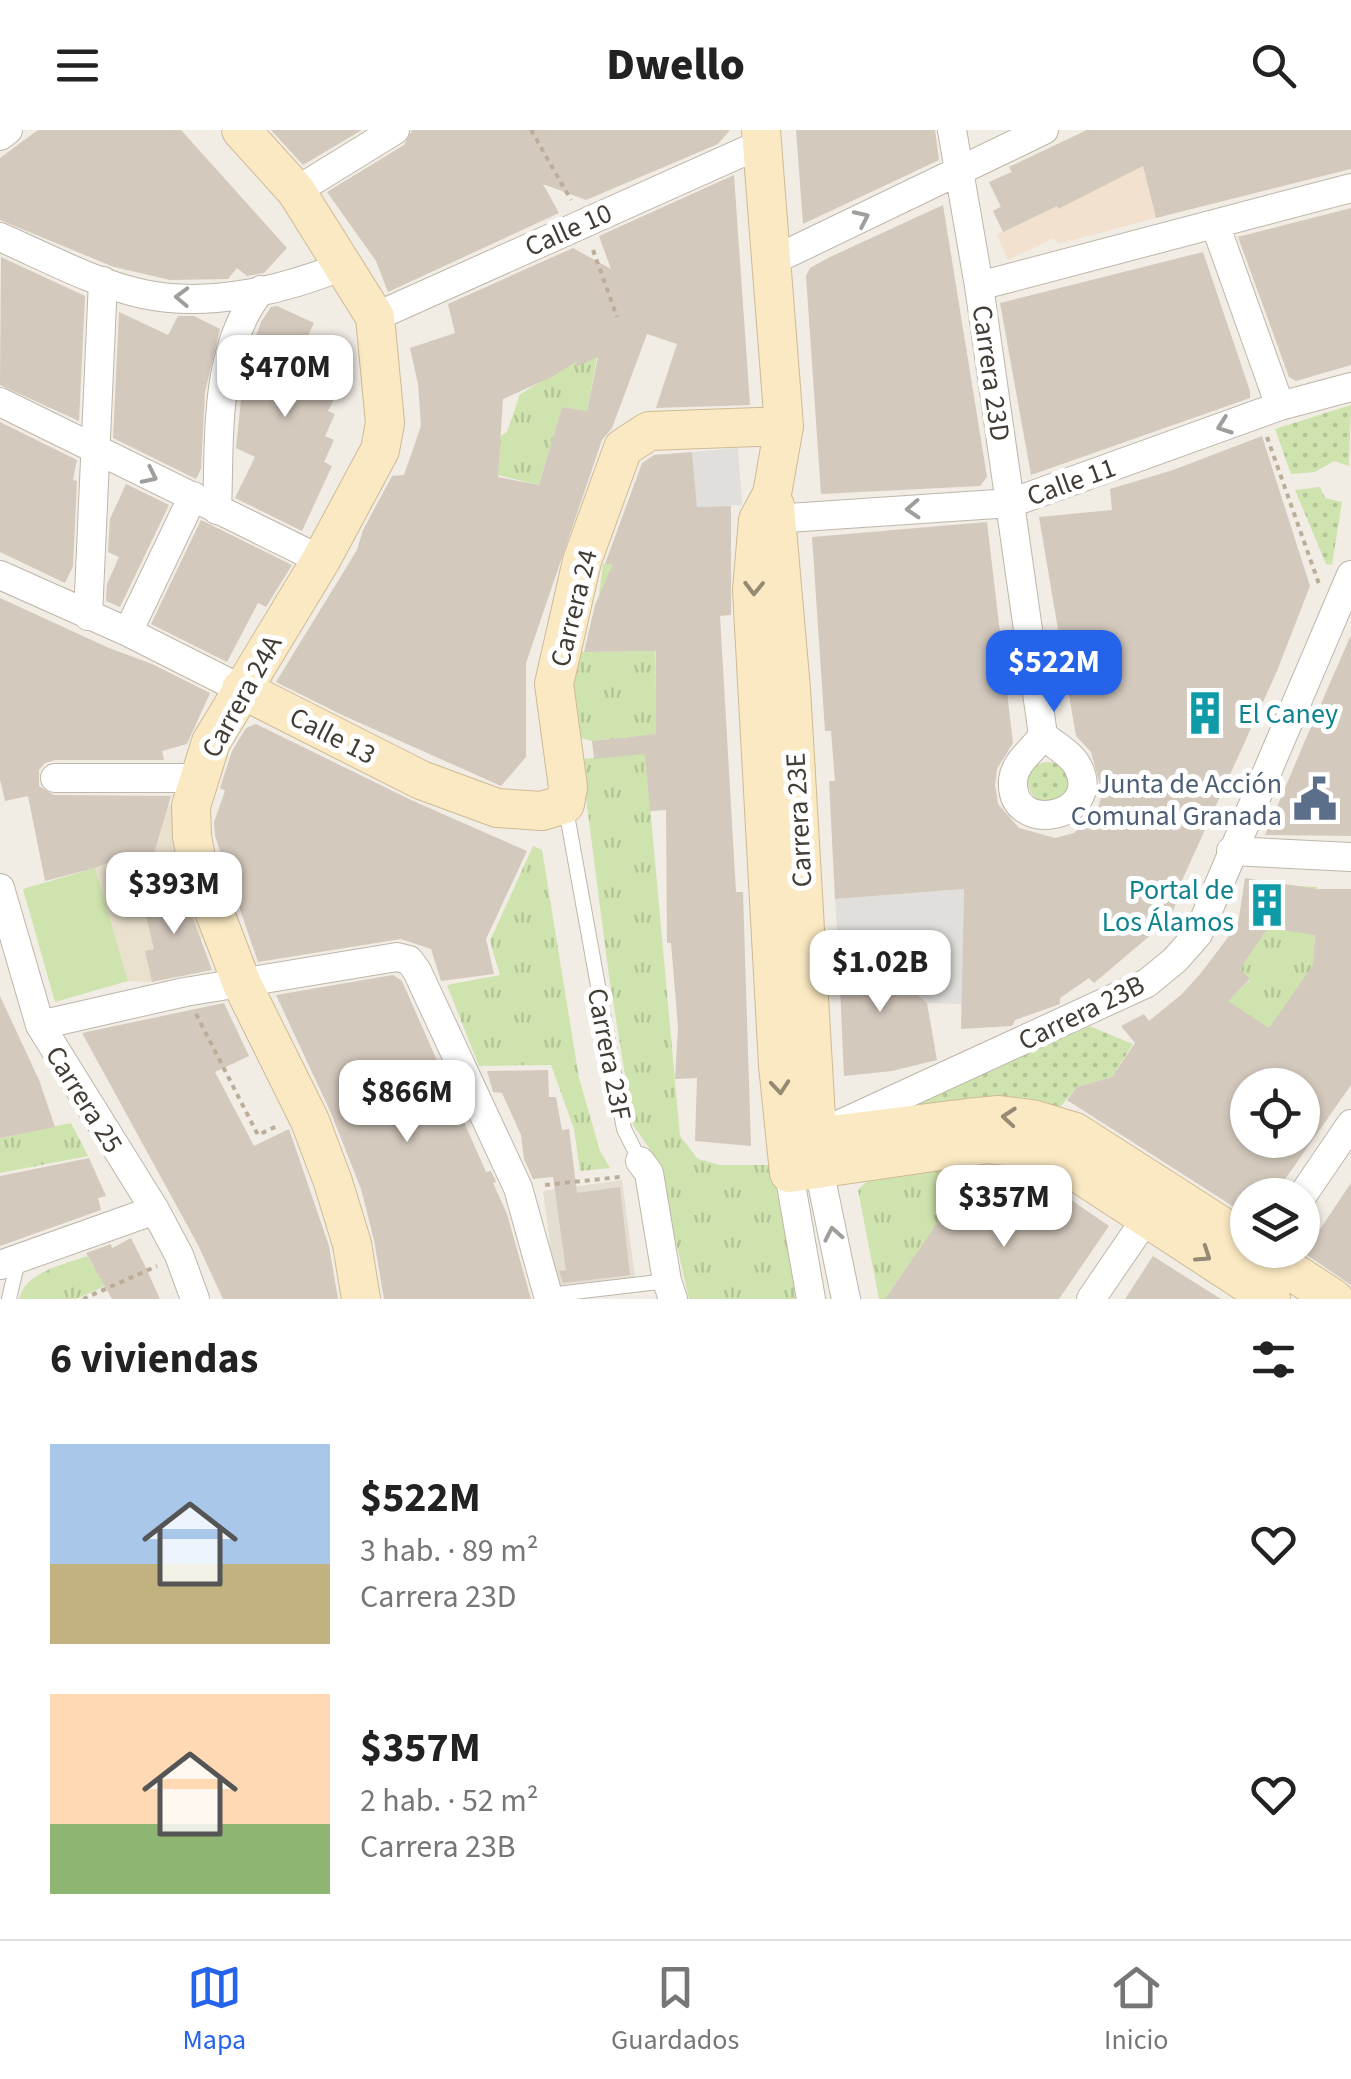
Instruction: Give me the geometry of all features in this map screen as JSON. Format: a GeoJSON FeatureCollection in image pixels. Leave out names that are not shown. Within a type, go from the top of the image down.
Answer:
{"type":"FeatureCollection","features":[{"type":"Feature","properties":{"kind":"street"},"geometry":{"type":"LineString","coordinates":[[0,136],[8,130]]}},
{"type":"Feature","properties":{"kind":"street","name":"Carrera 24A"},"geometry":{"type":"LineString","coordinates":[[241,130],[296,191],[375,317],[386,423],[380,450],[321,560],[211,742],[191,806],[192,836],[198,868],[242,984],[306,1114],[344,1213],[361,1299]]}},
{"type":"Feature","properties":{"kind":"street"},"geometry":{"type":"LineString","coordinates":[[296,191],[395,130]]}},
{"type":"Feature","properties":{"kind":"street","name":"Carrera 23D"},"geometry":{"type":"LineString","coordinates":[[952,130],[979,286],[1045,745]]}},
{"type":"Feature","properties":{"kind":"street"},"geometry":{"type":"LineString","coordinates":[[774,260],[1044,130]]}},
{"type":"Feature","properties":{"kind":"street","name":"Carrera 23E"},"geometry":{"type":"LineString","coordinates":[[762,137],[784,426],[752,590],[778,1066],[846,1299]]}},
{"type":"Feature","properties":{"kind":"street","name":"Calle 10"},"geometry":{"type":"LineString","coordinates":[[375,317],[762,137]]}},
{"type":"Feature","properties":{"kind":"street"},"geometry":{"type":"LineString","coordinates":[[979,286],[1351,188]]}},
{"type":"Feature","properties":{"kind":"street"},"geometry":{"type":"LineString","coordinates":[[1215,224],[1269,410]]}},
{"type":"Feature","properties":{"kind":"street"},"geometry":{"type":"LineString","coordinates":[[0,237],[103,282],[143,294],[185,298],[302,283],[345,265]]}},
{"type":"Feature","properties":{"kind":"street"},"geometry":{"type":"LineString","coordinates":[[88,616],[103,282]]}},
{"type":"Feature","properties":{"kind":"street"},"geometry":{"type":"LineString","coordinates":[[128,632],[205,503],[226,368],[246,308],[261,290]]}},
{"type":"Feature","properties":{"kind":"street","name":"Calle 11"},"geometry":{"type":"LineString","coordinates":[[769,511],[1010,503],[1269,410],[1351,387]]}},
{"type":"Feature","properties":{"kind":"street"},"geometry":{"type":"LineString","coordinates":[[0,402],[321,560]]}},
{"type":"Feature","properties":{"kind":"street","name":"Carrera 24"},"geometry":{"type":"LineString","coordinates":[[565,804],[568,787],[554,684],[582,561],[623,448],[649,431],[784,426]]}},
{"type":"Feature","properties":{"kind":"street","name":"Calle 13"},"geometry":{"type":"LineString","coordinates":[[0,575],[128,632],[421,780],[497,808],[542,811],[565,804]]}},
{"type":"Feature","properties":{"kind":"street","name":"Carrera 23B"},"geometry":{"type":"LineString","coordinates":[[802,1155],[1147,983],[1175,960],[1198,934],[1351,575]]}},
{"type":"Feature","properties":{"kind":"street"},"geometry":{"type":"LineString","coordinates":[[55,778],[199,778]]}},
{"type":"Feature","properties":{"kind":"street"},"geometry":{"type":"LineString","coordinates":[[1231,851],[1351,857]]}},
{"type":"Feature","properties":{"kind":"street","name":"Carrera 25"},"geometry":{"type":"LineString","coordinates":[[0,888],[40,1025],[155,1210],[179,1255],[195,1299]]}},
{"type":"Feature","properties":{"kind":"street"},"geometry":{"type":"LineString","coordinates":[[40,1025],[185,992],[397,957],[409,960],[518,1188],[549,1297]]}},
{"type":"Feature","properties":{"kind":"street"},"geometry":{"type":"LineString","coordinates":[[1314,1178],[1351,1124]]}},
{"type":"Feature","properties":{"kind":"street"},"geometry":{"type":"LineString","coordinates":[[802,1155],[988,1144],[1071,1149],[1230,1246]]}},
{"type":"Feature","properties":{"kind":"street","name":"Carrera 23E"},"geometry":{"type":"LineString","coordinates":[[802,1155],[811,1299]]}},
{"type":"Feature","properties":{"kind":"street","name":"Carrera 23F"},"geometry":{"type":"LineString","coordinates":[[645,1167],[670,1290]]}},
{"type":"Feature","properties":{"kind":"street"},"geometry":{"type":"LineString","coordinates":[[1091,1299],[1156,1204]]}},
{"type":"Feature","properties":{"kind":"street"},"geometry":{"type":"LineString","coordinates":[[9,1262],[155,1210]]}},
{"type":"Feature","properties":{"kind":"street"},"geometry":{"type":"LineString","coordinates":[[1269,1268],[1334,1299]]}},
{"type":"Feature","properties":{"kind":"lane","name":"Carrera 23F"},"geometry":{"type":"LineString","coordinates":[[565,804],[624,1129],[645,1167]]}},
{"type":"Feature","properties":{"kind":"lane"},"geometry":{"type":"LineString","coordinates":[[9,1262],[9,1299]]}},
{"type":"Feature","properties":{"kind":"lane"},"geometry":{"type":"LineString","coordinates":[[549,1297],[670,1290]]}},
{"type":"Feature","properties":{"kind":"path"},"geometry":{"type":"LineString","coordinates":[[1269,410],[1331,618]]}},
{"type":"Feature","properties":{"kind":"path"},"geometry":{"type":"LineString","coordinates":[[185,992],[258,1134],[306,1114]]}},
{"type":"Feature","properties":{"kind":"path"},"geometry":{"type":"LineString","coordinates":[[518,1188],[645,1167]]}},
{"type":"Feature","properties":{"kind":"path"},"geometry":{"type":"LineString","coordinates":[[83,1299],[179,1255]]}},
{"type":"Feature","properties":{"kind":"shaded area"},"geometry":{"type":"Polygon","coordinates":[[[1087,130],[1137,141],[1156,218],[1058,244],[1054,238],[1008,260],[997,235],[1003,231],[993,211],[1000,206],[989,182],[1011,172],[1009,167],[1087,130]]]}},
{"type":"Feature","properties":{"kind":"shaded area"},"geometry":{"type":"Polygon","coordinates":[[[738,448],[742,505],[697,507],[692,452],[738,448]]]}},
{"type":"Feature","properties":{"kind":"shaded area"},"geometry":{"type":"Polygon","coordinates":[[[174,804],[204,938],[146,951],[152,982],[128,981],[95,868],[120,857],[122,816],[174,804]]]}},
{"type":"Feature","properties":{"kind":"shaded area"},"geometry":{"type":"Polygon","coordinates":[[[964,889],[962,1004],[927,1003],[883,965],[873,945],[838,944],[835,899],[964,889]]]}},
{"type":"Feature","properties":{"kind":"shaded area"},"geometry":{"type":"Polygon","coordinates":[[[622,1180],[635,1277],[556,1288],[543,1191],[622,1180]]]}},
{"type":"Feature","properties":{"kind":"green space"},"geometry":{"type":"Polygon","coordinates":[[[583,336],[633,351],[597,358],[587,411],[562,407],[539,485],[476,470],[474,453],[507,432],[520,394],[567,367],[583,336]]]}},
{"type":"Feature","properties":{"kind":"green space"},"geometry":{"type":"Polygon","coordinates":[[[1351,405],[1349,466],[1334,461],[1315,472],[1291,474],[1275,429],[1351,405]]]}},
{"type":"Feature","properties":{"kind":"green space"},"geometry":{"type":"Polygon","coordinates":[[[1320,487],[1325,498],[1342,502],[1332,565],[1326,564],[1295,490],[1320,487]]]}},
{"type":"Feature","properties":{"kind":"green space"},"geometry":{"type":"Polygon","coordinates":[[[665,563],[655,617],[657,772],[647,773],[680,1136],[698,1159],[720,1165],[772,1165],[798,1299],[689,1299],[661,1176],[652,1152],[633,1125],[581,759],[641,754],[639,736],[592,741],[578,737],[573,689],[580,652],[647,651],[648,595],[599,595],[603,564],[665,563]]]}},
{"type":"Feature","properties":{"kind":"green space"},"geometry":{"type":"Polygon","coordinates":[[[1048,762],[1062,768],[1068,782],[1062,796],[1048,802],[1034,796],[1028,782],[1034,768],[1048,762]]]}},
{"type":"Feature","properties":{"kind":"green space"},"geometry":{"type":"Polygon","coordinates":[[[533,846],[542,850],[579,1078],[600,1151],[610,1168],[580,1171],[574,1129],[551,1065],[479,1066],[447,985],[500,975],[490,941],[533,846]]]}},
{"type":"Feature","properties":{"kind":"green space"},"geometry":{"type":"Polygon","coordinates":[[[95,868],[128,981],[55,1002],[23,889],[95,868]]]}},
{"type":"Feature","properties":{"kind":"green space"},"geometry":{"type":"Polygon","coordinates":[[[1296,886],[1317,887],[1314,952],[1322,953],[1269,1029],[1211,1016],[1250,980],[1240,969],[1268,928],[1289,931],[1296,886]]]}},
{"type":"Feature","properties":{"kind":"green space"},"geometry":{"type":"Polygon","coordinates":[[[1089,1026],[1133,1044],[1112,1077],[1077,1087],[1060,1107],[1023,1097],[898,1110],[1089,1026]]]}},
{"type":"Feature","properties":{"kind":"green space"},"geometry":{"type":"Polygon","coordinates":[[[71,1123],[88,1156],[0,1173],[0,1138],[71,1123]]]}},
{"type":"Feature","properties":{"kind":"green space"},"geometry":{"type":"Polygon","coordinates":[[[967,1162],[977,1166],[889,1293],[891,1299],[879,1299],[858,1190],[883,1166],[967,1162]]]}},
{"type":"Feature","properties":{"kind":"green space"},"geometry":{"type":"Polygon","coordinates":[[[87,1256],[105,1286],[76,1299],[19,1299],[37,1276],[87,1256]]]}},
{"type":"Feature","properties":{"kind":"building"},"geometry":{"type":"Polygon","coordinates":[[[38,130],[181,130],[287,248],[264,273],[247,276],[237,268],[228,279],[170,280],[114,267],[0,220],[0,158],[38,130]]]}},
{"type":"Feature","properties":{"kind":"building"},"geometry":{"type":"Polygon","coordinates":[[[271,130],[362,130],[303,165],[271,130]]]}},
{"type":"Feature","properties":{"kind":"building"},"geometry":{"type":"Polygon","coordinates":[[[412,130],[730,130],[718,144],[586,200],[543,184],[559,213],[388,292],[376,261],[327,192],[404,145],[412,130]]]}},
{"type":"Feature","properties":{"kind":"building"},"geometry":{"type":"Polygon","coordinates":[[[796,130],[935,130],[939,160],[803,224],[796,130]]]}},
{"type":"Feature","properties":{"kind":"building"},"geometry":{"type":"Polygon","coordinates":[[[1087,130],[1351,130],[1351,169],[1156,218],[1143,166],[1003,232],[993,211],[1001,207],[989,182],[1012,172],[1009,167],[1087,130]]]}},
{"type":"Feature","properties":{"kind":"building"},"geometry":{"type":"Polygon","coordinates":[[[734,175],[750,405],[656,408],[677,344],[647,334],[612,428],[602,440],[526,663],[526,757],[501,786],[276,682],[357,550],[363,530],[392,476],[404,475],[421,426],[410,348],[455,333],[448,304],[573,248],[611,269],[599,236],[734,175]],[[598,357],[575,367],[577,361],[503,399],[498,477],[539,485],[562,407],[587,411],[598,357]]]}},
{"type":"Feature","properties":{"kind":"building"},"geometry":{"type":"Polygon","coordinates":[[[943,205],[987,477],[980,486],[821,494],[806,276],[810,268],[830,257],[943,205]]]}},
{"type":"Feature","properties":{"kind":"building"},"geometry":{"type":"Polygon","coordinates":[[[1351,208],[1351,365],[1296,381],[1289,377],[1238,237],[1351,208]]]}},
{"type":"Feature","properties":{"kind":"building"},"geometry":{"type":"Polygon","coordinates":[[[1203,252],[1250,398],[1031,475],[1000,303],[1203,252]]]}},
{"type":"Feature","properties":{"kind":"building"},"geometry":{"type":"Polygon","coordinates":[[[1,257],[85,296],[79,421],[0,385],[1,257]]]}},
{"type":"Feature","properties":{"kind":"building"},"geometry":{"type":"Polygon","coordinates":[[[277,306],[314,323],[303,346],[326,357],[316,378],[339,389],[328,411],[335,414],[325,436],[334,440],[324,462],[332,466],[302,531],[235,498],[255,457],[236,448],[244,370],[261,322],[271,307],[277,306]]]}},
{"type":"Feature","properties":{"kind":"building"},"geometry":{"type":"Polygon","coordinates":[[[119,312],[168,335],[178,316],[194,316],[220,329],[205,392],[201,469],[196,479],[113,438],[119,312]]]}},
{"type":"Feature","properties":{"kind":"building"},"geometry":{"type":"Polygon","coordinates":[[[0,422],[77,460],[73,480],[77,481],[73,566],[65,583],[0,552],[0,422]]]}},
{"type":"Feature","properties":{"kind":"building"},"geometry":{"type":"Polygon","coordinates":[[[1262,436],[1310,586],[1277,671],[1174,898],[1177,900],[1171,917],[1162,931],[1159,928],[1094,983],[1089,978],[1060,998],[1060,1004],[1015,1020],[1012,1026],[961,1029],[964,889],[835,899],[829,781],[835,781],[831,731],[825,731],[812,537],[987,522],[1013,743],[997,769],[998,804],[1019,828],[1055,838],[1074,833],[1086,822],[1098,809],[1102,792],[1091,752],[1076,736],[1039,517],[1112,510],[1110,489],[1262,436]]]}},
{"type":"Feature","properties":{"kind":"building"},"geometry":{"type":"Polygon","coordinates":[[[692,452],[697,507],[731,506],[731,615],[720,616],[736,892],[743,892],[751,1146],[695,1141],[697,1078],[675,1079],[678,1027],[671,943],[667,943],[666,810],[650,811],[645,754],[594,759],[592,741],[656,734],[656,651],[584,652],[595,605],[613,564],[605,564],[642,463],[654,455],[692,452]]]}},
{"type":"Feature","properties":{"kind":"building"},"geometry":{"type":"Polygon","coordinates":[[[126,484],[169,505],[120,607],[106,601],[107,584],[119,557],[108,552],[110,519],[126,484]]]}},
{"type":"Feature","properties":{"kind":"building"},"geometry":{"type":"Polygon","coordinates":[[[201,520],[292,565],[266,607],[258,603],[227,662],[151,624],[201,520]]]}},
{"type":"Feature","properties":{"kind":"building"},"geometry":{"type":"Polygon","coordinates":[[[0,598],[210,693],[187,744],[162,751],[164,760],[55,760],[39,770],[39,786],[54,795],[171,796],[141,897],[131,853],[95,868],[45,881],[28,796],[5,801],[0,780],[0,598]]]}},
{"type":"Feature","properties":{"kind":"building"},"geometry":{"type":"Polygon","coordinates":[[[1351,635],[1351,836],[1265,835],[1313,722],[1351,635]]]}},
{"type":"Feature","properties":{"kind":"building"},"geometry":{"type":"Polygon","coordinates":[[[256,724],[411,800],[527,851],[486,939],[494,974],[441,981],[431,949],[401,939],[258,962],[215,836],[214,822],[225,791],[220,788],[232,751],[246,728],[256,724]]]}},
{"type":"Feature","properties":{"kind":"building"},"geometry":{"type":"Polygon","coordinates":[[[175,870],[212,970],[152,982],[145,951],[154,949],[142,900],[158,906],[175,870]]]}},
{"type":"Feature","properties":{"kind":"building"},"geometry":{"type":"Polygon","coordinates":[[[1245,878],[1317,889],[1351,889],[1351,1085],[1320,1129],[1320,1068],[1230,1068],[1230,1158],[1300,1158],[1286,1178],[1230,1178],[1230,1204],[1067,1100],[1077,1087],[1112,1077],[1135,1043],[1121,1026],[1144,1014],[1149,1021],[1201,973],[1238,924],[1245,878]],[[1268,928],[1240,969],[1250,979],[1228,1001],[1269,1028],[1313,965],[1315,935],[1268,928]]]}},
{"type":"Feature","properties":{"kind":"building"},"geometry":{"type":"Polygon","coordinates":[[[838,944],[873,945],[892,951],[883,965],[927,1003],[937,1060],[892,1071],[844,1076],[838,944]]]}},
{"type":"Feature","properties":{"kind":"building"},"geometry":{"type":"Polygon","coordinates":[[[393,975],[402,981],[486,1172],[491,1171],[496,1182],[493,1183],[507,1214],[531,1299],[384,1299],[361,1189],[331,1113],[276,995],[393,975]]]}},
{"type":"Feature","properties":{"kind":"building"},"geometry":{"type":"Polygon","coordinates":[[[0,996],[39,1080],[55,1127],[0,1138],[0,996]]]}},
{"type":"Feature","properties":{"kind":"building"},"geometry":{"type":"Polygon","coordinates":[[[224,1003],[249,1056],[215,1072],[254,1146],[289,1129],[329,1246],[338,1299],[223,1299],[198,1245],[82,1033],[224,1003]]]}},
{"type":"Feature","properties":{"kind":"building"},"geometry":{"type":"Polygon","coordinates":[[[548,1070],[549,1097],[556,1097],[562,1130],[569,1129],[577,1193],[620,1187],[630,1275],[563,1283],[559,1271],[566,1270],[553,1177],[533,1179],[524,1159],[521,1135],[502,1093],[493,1092],[487,1071],[548,1070]]]}},
{"type":"Feature","properties":{"kind":"building"},"geometry":{"type":"Polygon","coordinates":[[[89,1158],[106,1196],[98,1198],[101,1210],[0,1246],[0,1176],[89,1158]]]}},
{"type":"Feature","properties":{"kind":"building"},"geometry":{"type":"Polygon","coordinates":[[[1351,1183],[1351,1285],[1320,1264],[1320,1229],[1351,1183]]]}},
{"type":"Feature","properties":{"kind":"building"},"geometry":{"type":"Polygon","coordinates":[[[1036,1186],[1047,1193],[1051,1186],[1109,1226],[1059,1299],[885,1299],[953,1200],[980,1219],[1000,1190],[1004,1194],[1009,1187],[1018,1194],[1023,1187],[1032,1193],[1036,1186]]]}},
{"type":"Feature","properties":{"kind":"building"},"geometry":{"type":"Polygon","coordinates":[[[131,1238],[160,1299],[112,1299],[86,1253],[111,1244],[112,1248],[131,1238]]]}},
{"type":"Feature","properties":{"kind":"building"},"geometry":{"type":"Polygon","coordinates":[[[1153,1256],[1181,1274],[1221,1299],[1125,1299],[1153,1256]]]}},
{"type":"Feature","properties":{"kind":"place","name":"El Caney"},"geometry":{"type":"Point","coordinates":[1205,713]}},
{"type":"Feature","properties":{"kind":"place","name":"Junta de Acción Comunal Granada"},"geometry":{"type":"Point","coordinates":[1315,799]}},
{"type":"Feature","properties":{"kind":"place","name":"Portal de Los Álamos"},"geometry":{"type":"Point","coordinates":[1267,905]}}]}
